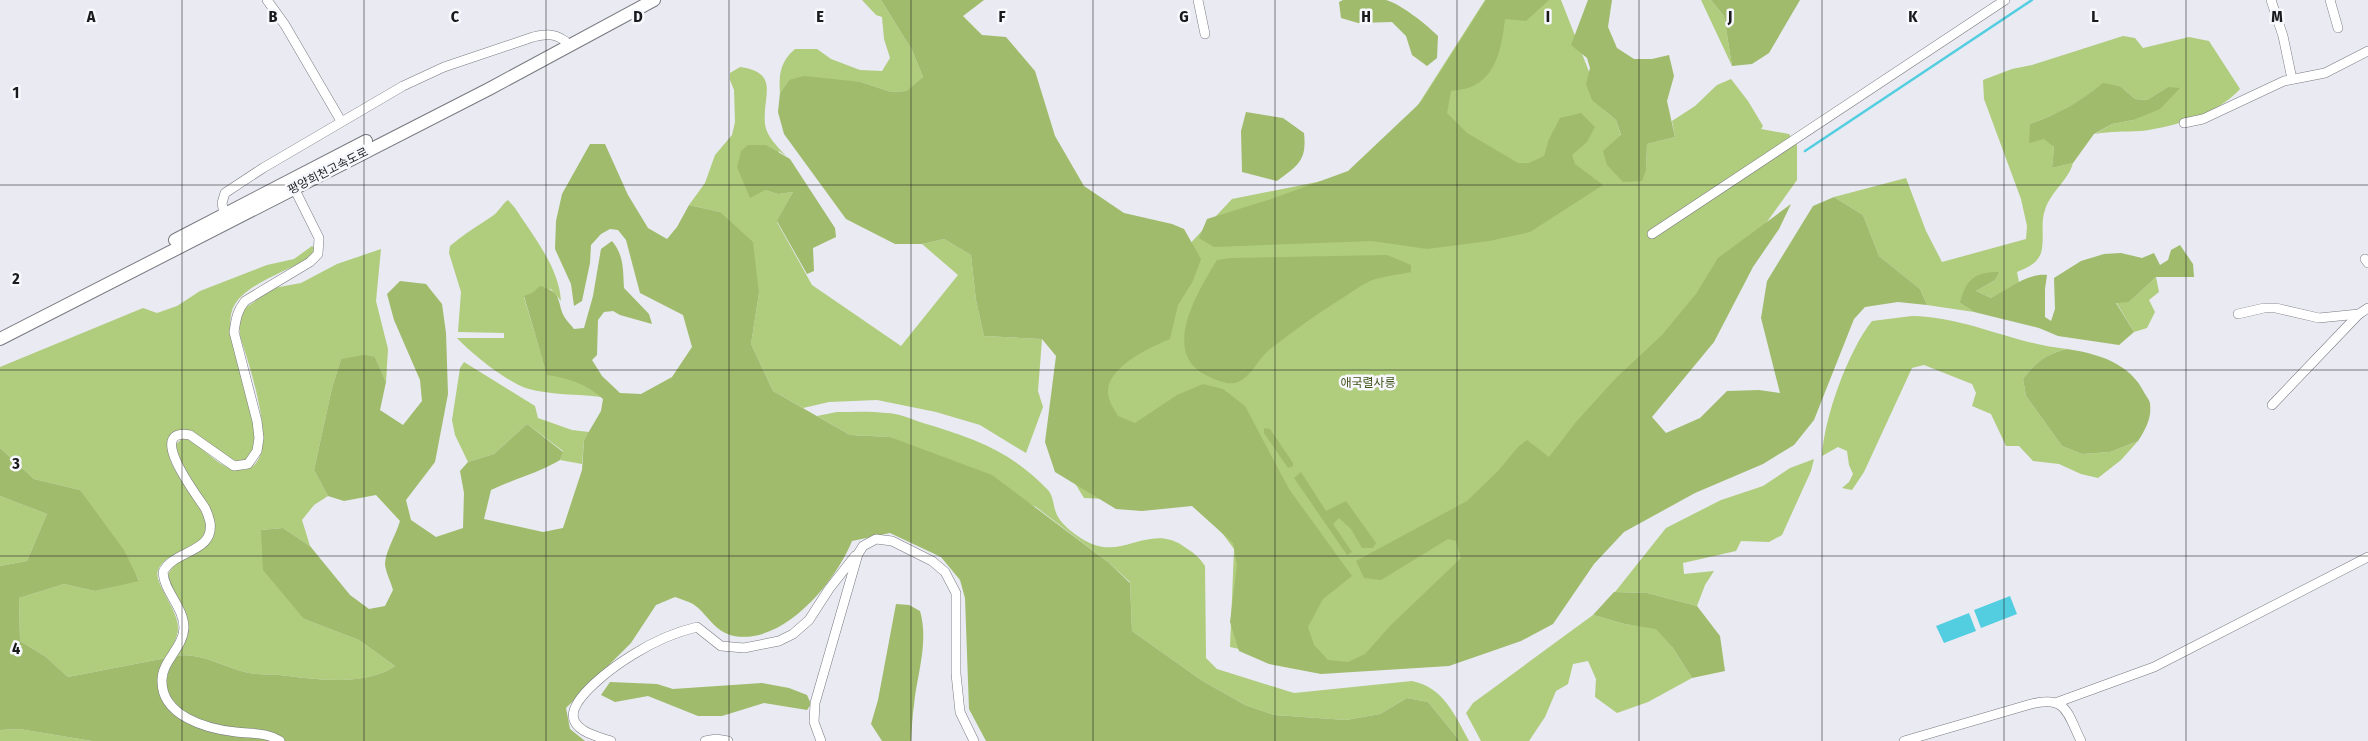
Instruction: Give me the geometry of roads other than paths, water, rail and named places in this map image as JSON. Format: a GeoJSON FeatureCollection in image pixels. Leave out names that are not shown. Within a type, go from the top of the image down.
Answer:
{"type":"FeatureCollection","features":[{"type":"Feature","properties":{"kind":"highway","name":"평양희천고속도로"},"geometry":{"type":"LineString","coordinates":[[0,332],[224,214],[565,41],[639,0]]}},
{"type":"Feature","properties":{"kind":"highway","name":"평양희천고속도로"},"geometry":{"type":"LineString","coordinates":[[0,339],[489,89],[654,0]]}},
{"type":"Feature","properties":{"kind":"street"},"geometry":{"type":"LineString","coordinates":[[267,0],[285,25],[341,122]]}},
{"type":"Feature","properties":{"kind":"street"},"geometry":{"type":"LineString","coordinates":[[1198,0],[1204,34]]}},
{"type":"Feature","properties":{"kind":"street"},"geometry":{"type":"LineString","coordinates":[[1652,234],[2005,0]]}},
{"type":"Feature","properties":{"kind":"street"},"geometry":{"type":"LineString","coordinates":[[2271,0],[2283,36],[2292,79]]}},
{"type":"Feature","properties":{"kind":"street"},"geometry":{"type":"LineString","coordinates":[[2330,0],[2338,28]]}},
{"type":"Feature","properties":{"kind":"street"},"geometry":{"type":"LineString","coordinates":[[224,214],[222,203],[225,193],[403,86],[444,67],[496,48],[548,34],[558,36],[565,41]]}},
{"type":"Feature","properties":{"kind":"street"},"geometry":{"type":"LineString","coordinates":[[2184,123],[2203,119],[2240,100],[2292,79],[2325,74],[2368,51]]}},
{"type":"Feature","properties":{"kind":"street"},"geometry":{"type":"LineString","coordinates":[[280,741],[267,735],[234,732],[206,725],[184,716],[170,704],[162,689],[162,677],[182,638],[184,624],[180,612],[163,581],[163,572],[176,558],[204,542],[209,535],[210,524],[206,510],[174,459],[172,447],[176,437],[182,433],[190,435],[234,466],[248,464],[257,452],[259,438],[257,421],[234,332],[239,308],[310,262],[318,254],[319,238],[294,188]]}},
{"type":"Feature","properties":{"kind":"street"},"geometry":{"type":"LineString","coordinates":[[2238,314],[2264,308],[2276,308],[2318,318],[2359,314]]}},
{"type":"Feature","properties":{"kind":"street"},"geometry":{"type":"LineString","coordinates":[[2272,405],[2359,314],[2368,308]]}},
{"type":"Feature","properties":{"kind":"street"},"geometry":{"type":"LineString","coordinates":[[821,741],[814,722],[815,703],[858,554],[862,546],[876,539],[892,541],[932,561],[945,572],[956,593],[956,674],[960,712],[974,741]]}},
{"type":"Feature","properties":{"kind":"street"},"geometry":{"type":"LineString","coordinates":[[611,741],[581,728],[575,722],[572,715],[574,707],[582,696],[602,676],[635,653],[680,631],[697,627],[720,646],[744,648],[779,641],[792,634],[809,620],[829,589],[858,554]]}},
{"type":"Feature","properties":{"kind":"street"},"geometry":{"type":"LineString","coordinates":[[2058,702],[2154,667],[2368,557]]}},
{"type":"Feature","properties":{"kind":"street"},"geometry":{"type":"LineString","coordinates":[[1904,741],[2031,704],[2052,700],[2063,706],[2081,741]]}},
{"type":"Feature","properties":{"kind":"street"},"geometry":{"type":"LineString","coordinates":[[705,741],[716,739],[728,741]]}},
{"type":"Feature","properties":{"kind":"water"},"geometry":{"type":"Polygon","coordinates":[[[2010,596],[2017,614],[1981,628],[1974,610],[2010,596]]]}},
{"type":"Feature","properties":{"kind":"water"},"geometry":{"type":"Polygon","coordinates":[[[1969,613],[1976,631],[1944,643],[1936,626],[1969,613]]]}},
{"type":"Feature","properties":{"kind":"waterway"},"geometry":{"type":"LineString","coordinates":[[1805,151],[2032,0]]}},
{"type":"Feature","properties":{"kind":"park label","name":"애국렬사릉"},"geometry":{"type":"Point","coordinates":[1368,383]}}]}
